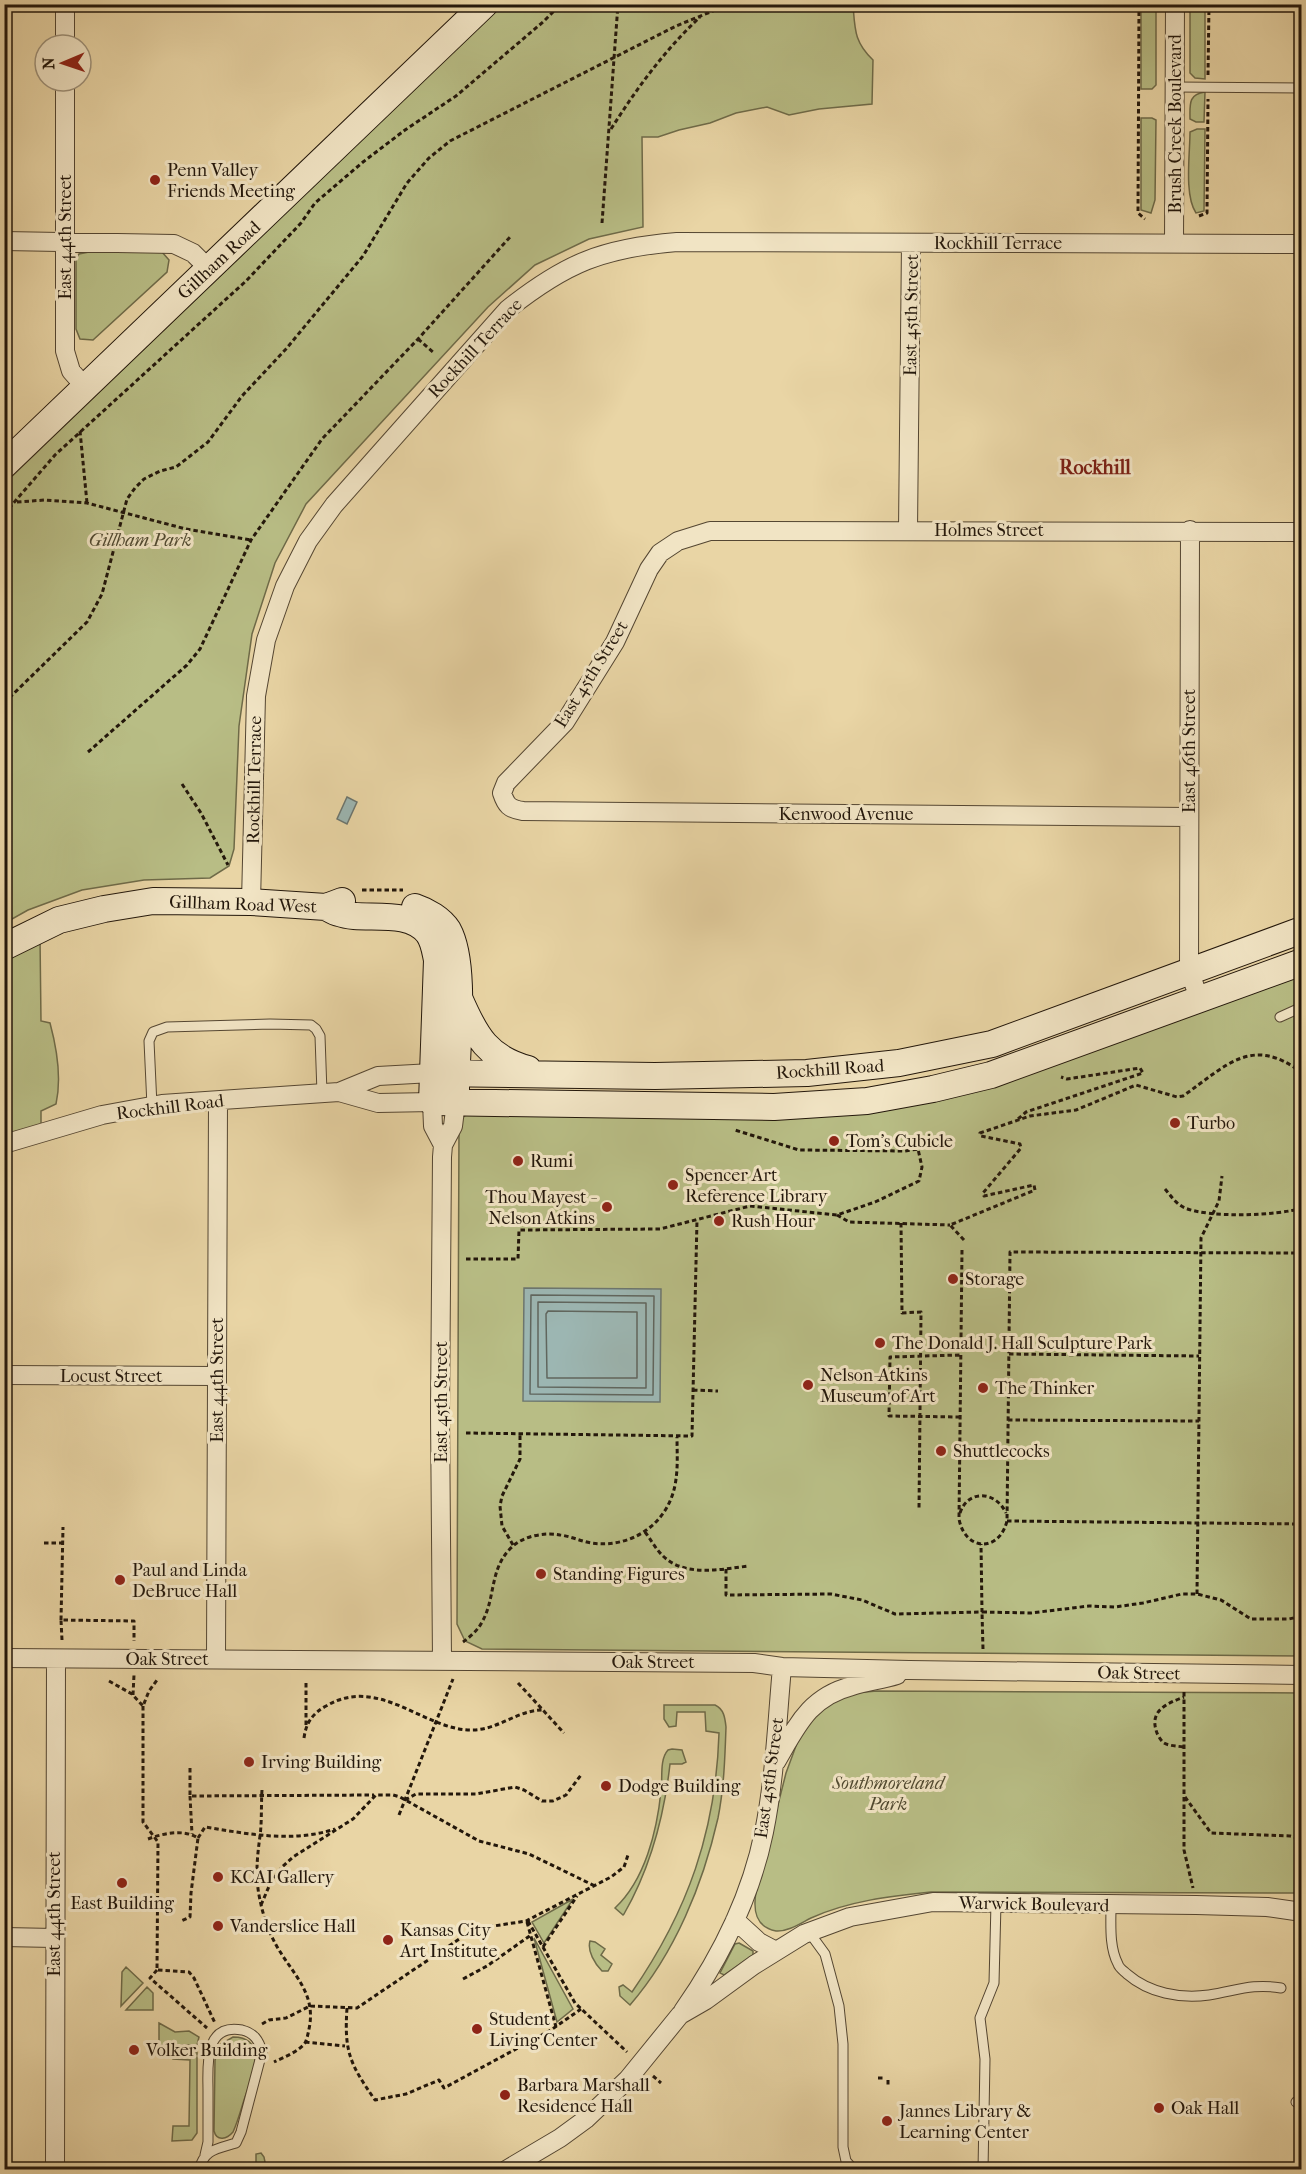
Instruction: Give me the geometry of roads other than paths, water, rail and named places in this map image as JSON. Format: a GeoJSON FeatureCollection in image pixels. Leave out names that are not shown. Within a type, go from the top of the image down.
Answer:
{"type":"FeatureCollection","features":[{"type":"Feature","properties":{"kind":"main road","name":"Gillham Road"},"geometry":{"type":"LineString","coordinates":[[4,465],[485,4]]}},
{"type":"Feature","properties":{"kind":"main road","name":"Gillham Road West"},"geometry":{"type":"LineString","coordinates":[[4,947],[59,920],[104,909],[153,901],[251,902],[326,907],[340,900],[409,905],[438,919],[447,929],[453,941],[456,957],[459,996]]}},
{"type":"Feature","properties":{"kind":"main road","name":"East 45th Street"},"geometry":{"type":"LineString","coordinates":[[326,907],[340,914],[392,917],[417,925],[427,932],[433,943],[437,960],[444,1102]]}},
{"type":"Feature","properties":{"kind":"main road","name":"Rockhill Road"},"geometry":{"type":"LineString","coordinates":[[444,1073],[655,1076],[807,1073],[899,1064],[992,1044],[1302,930]]}},
{"type":"Feature","properties":{"kind":"main road","name":"Rockhill Road"},"geometry":{"type":"LineString","coordinates":[[444,1102],[774,1107],[867,1101],[991,1075],[1302,962]]}},
{"type":"Feature","properties":{"kind":"main road","name":"East 45th Street"},"geometry":{"type":"LineString","coordinates":[[444,1073],[459,996]]}},
{"type":"Feature","properties":{"kind":"main road"},"geometry":{"type":"LineString","coordinates":[[459,996],[474,1031],[494,1055],[517,1066],[546,1073]]}},
{"type":"Feature","properties":{"kind":"street"},"geometry":{"type":"LineString","coordinates":[[65,4],[65,33]]}},
{"type":"Feature","properties":{"kind":"street","name":"Brush Creek Boulevard"},"geometry":{"type":"LineString","coordinates":[[1174,243],[1175,4]]}},
{"type":"Feature","properties":{"kind":"street","name":"East 44th Street"},"geometry":{"type":"LineString","coordinates":[[65,93],[65,351],[71,371],[85,387]]}},
{"type":"Feature","properties":{"kind":"street"},"geometry":{"type":"LineString","coordinates":[[4,241],[174,244],[193,253],[209,269]]}},
{"type":"Feature","properties":{"kind":"street","name":"Rockhill Terrace"},"geometry":{"type":"LineString","coordinates":[[251,902],[256,696],[266,640],[285,586],[309,541],[334,505],[508,309],[537,285],[567,268],[604,253],[638,245],[676,242],[1302,244]]}},
{"type":"Feature","properties":{"kind":"street","name":"East 45th Street"},"geometry":{"type":"LineString","coordinates":[[909,530],[911,243]]}},
{"type":"Feature","properties":{"kind":"street","name":"Holmes Street"},"geometry":{"type":"LineString","coordinates":[[678,541],[710,531],[1190,530],[1302,532]]}},
{"type":"Feature","properties":{"kind":"street","name":"East 46th Street"},"geometry":{"type":"LineString","coordinates":[[1190,530],[1190,971],[1200,1000]]}},
{"type":"Feature","properties":{"kind":"street","name":"East 45th Street"},"geometry":{"type":"LineString","coordinates":[[506,804],[502,793],[506,783],[565,722],[615,642],[649,569],[660,553],[678,541]]}},
{"type":"Feature","properties":{"kind":"street","name":"Kenwood Avenue"},"geometry":{"type":"LineString","coordinates":[[506,804],[512,809],[523,811],[1189,817]]}},
{"type":"Feature","properties":{"kind":"street","name":"Rockhill Road"},"geometry":{"type":"LineString","coordinates":[[4,1144],[102,1115],[152,1106],[330,1093],[378,1076],[444,1073]]}},
{"type":"Feature","properties":{"kind":"street","name":"Rockhill Road"},"geometry":{"type":"LineString","coordinates":[[330,1093],[378,1103],[444,1102]]}},
{"type":"Feature","properties":{"kind":"street","name":"East 44th Street"},"geometry":{"type":"LineString","coordinates":[[216,1659],[218,1101]]}},
{"type":"Feature","properties":{"kind":"street","name":"East 45th Street"},"geometry":{"type":"LineString","coordinates":[[442,1660],[440,1403],[443,1145],[453,1126],[444,1102]]}},
{"type":"Feature","properties":{"kind":"street","name":"Locust Street"},"geometry":{"type":"LineString","coordinates":[[4,1375],[217,1376]]}},
{"type":"Feature","properties":{"kind":"street","name":"Oak Street"},"geometry":{"type":"LineString","coordinates":[[4,1658],[442,1660],[462,1651],[754,1663],[782,1667],[1302,1675]]}},
{"type":"Feature","properties":{"kind":"street","name":"East 44th Street"},"geometry":{"type":"LineString","coordinates":[[55,2169],[56,1659]]}},
{"type":"Feature","properties":{"kind":"street","name":"East 45th Street"},"geometry":{"type":"LineString","coordinates":[[680,2015],[704,1982],[735,1920],[749,1885],[764,1833],[774,1766],[782,1667]]}},
{"type":"Feature","properties":{"kind":"street"},"geometry":{"type":"LineString","coordinates":[[774,1766],[795,1728],[813,1705],[833,1693],[852,1686],[882,1681],[909,1670]]}},
{"type":"Feature","properties":{"kind":"street","name":"Warwick Boulevard"},"geometry":{"type":"LineString","coordinates":[[506,2169],[560,2138],[586,2119],[628,2079],[680,2015],[706,2000],[776,1951],[809,1932],[850,1917],[933,1902],[1196,1905],[1267,1907],[1302,1912]]}},
{"type":"Feature","properties":{"kind":"street"},"geometry":{"type":"LineString","coordinates":[[735,1920],[759,1942],[776,1951]]}},
{"type":"Feature","properties":{"kind":"street"},"geometry":{"type":"LineString","coordinates":[[4,1938],[54,1938]]}},
{"type":"Feature","properties":{"kind":"lane"},"geometry":{"type":"LineString","coordinates":[[1175,87],[1302,88]]}},
{"type":"Feature","properties":{"kind":"lane"},"geometry":{"type":"LineString","coordinates":[[1280,1017],[1302,1007]]}},
{"type":"Feature","properties":{"kind":"lane"},"geometry":{"type":"LineString","coordinates":[[152,1106],[149,1041],[153,1032],[167,1028],[270,1024],[311,1025],[320,1036],[330,1093]]}},
{"type":"Feature","properties":{"kind":"lane"},"geometry":{"type":"LineString","coordinates":[[983,2169],[985,2059],[980,2018],[994,1983],[996,1903]]}},
{"type":"Feature","properties":{"kind":"lane"},"geometry":{"type":"LineString","coordinates":[[1111,1905],[1112,1943],[1118,1965],[1133,1979],[1154,1990],[1178,1996],[1207,1995],[1263,1985],[1281,1988]]}},
{"type":"Feature","properties":{"kind":"lane"},"geometry":{"type":"LineString","coordinates":[[809,1932],[825,1954],[839,2006],[843,2044],[843,2147],[846,2161],[854,2169]]}},
{"type":"Feature","properties":{"kind":"lane"},"geometry":{"type":"LineString","coordinates":[[199,2169],[208,2142],[210,2051],[217,2037],[229,2030],[247,2032],[255,2036],[262,2052],[259,2070],[236,2143],[212,2150],[205,2155]]}},
{"type":"Feature","properties":{"kind":"water"},"geometry":{"type":"Polygon","coordinates":[[[347,797],[357,802],[347,824],[337,819],[347,797]]]}},
{"type":"Feature","properties":{"kind":"water"},"geometry":{"type":"Polygon","coordinates":[[[524,1288],[661,1289],[660,1402],[523,1401],[524,1288]]]}},
{"type":"Feature","properties":{"kind":"place","name":"Penn Valley Friends Meeting"},"geometry":{"type":"Point","coordinates":[155,180]}},
{"type":"Feature","properties":{"kind":"place","name":"Turbo"},"geometry":{"type":"Point","coordinates":[1175,1123]}},
{"type":"Feature","properties":{"kind":"place","name":"Tom's Cubicle"},"geometry":{"type":"Point","coordinates":[834,1141]}},
{"type":"Feature","properties":{"kind":"place","name":"Rumi"},"geometry":{"type":"Point","coordinates":[518,1161]}},
{"type":"Feature","properties":{"kind":"place","name":"Spencer Art Reference Library"},"geometry":{"type":"Point","coordinates":[673,1185]}},
{"type":"Feature","properties":{"kind":"place","name":"Thou Mayest - Nelson Atkins"},"geometry":{"type":"Point","coordinates":[607,1207]}},
{"type":"Feature","properties":{"kind":"place","name":"Rush Hour"},"geometry":{"type":"Point","coordinates":[719,1221]}},
{"type":"Feature","properties":{"kind":"place","name":"Storage"},"geometry":{"type":"Point","coordinates":[953,1279]}},
{"type":"Feature","properties":{"kind":"place","name":"The Donald J. Hall Sculpture Park"},"geometry":{"type":"Point","coordinates":[880,1343]}},
{"type":"Feature","properties":{"kind":"place","name":"Nelson-Atkins Museum of Art"},"geometry":{"type":"Point","coordinates":[808,1385]}},
{"type":"Feature","properties":{"kind":"place","name":"The Thinker"},"geometry":{"type":"Point","coordinates":[983,1388]}},
{"type":"Feature","properties":{"kind":"place","name":"Shuttlecocks"},"geometry":{"type":"Point","coordinates":[941,1451]}},
{"type":"Feature","properties":{"kind":"place","name":"Standing Figures"},"geometry":{"type":"Point","coordinates":[541,1574]}},
{"type":"Feature","properties":{"kind":"place","name":"Paul and Linda DeBruce Hall"},"geometry":{"type":"Point","coordinates":[120,1580]}},
{"type":"Feature","properties":{"kind":"place","name":"Irving Building"},"geometry":{"type":"Point","coordinates":[249,1762]}},
{"type":"Feature","properties":{"kind":"place","name":"Dodge Building"},"geometry":{"type":"Point","coordinates":[606,1786]}},
{"type":"Feature","properties":{"kind":"place","name":"KCAI Gallery"},"geometry":{"type":"Point","coordinates":[218,1877]}},
{"type":"Feature","properties":{"kind":"place","name":"East Building"},"geometry":{"type":"Point","coordinates":[122,1883]}},
{"type":"Feature","properties":{"kind":"place","name":"Vanderslice Hall"},"geometry":{"type":"Point","coordinates":[218,1926]}},
{"type":"Feature","properties":{"kind":"place","name":"Kansas City Art Institute"},"geometry":{"type":"Point","coordinates":[388,1940]}},
{"type":"Feature","properties":{"kind":"place","name":"Student Living Center"},"geometry":{"type":"Point","coordinates":[477,2029]}},
{"type":"Feature","properties":{"kind":"place","name":"Volker Building"},"geometry":{"type":"Point","coordinates":[134,2050]}},
{"type":"Feature","properties":{"kind":"place","name":"Barbara Marshall Residence Hall"},"geometry":{"type":"Point","coordinates":[505,2095]}},
{"type":"Feature","properties":{"kind":"place","name":"Oak Hall"},"geometry":{"type":"Point","coordinates":[1159,2108]}},
{"type":"Feature","properties":{"kind":"place","name":"Jannes Library & Learning Center"},"geometry":{"type":"Point","coordinates":[887,2121]}},
{"type":"Feature","properties":{"kind":"district","name":"Rockhill"},"geometry":{"type":"Point","coordinates":[1095,467]}},
{"type":"Feature","properties":{"kind":"park label","name":"Gillham Park"},"geometry":{"type":"Point","coordinates":[140,540]}},
{"type":"Feature","properties":{"kind":"park label","name":"Southmoreland Park"},"geometry":{"type":"Point","coordinates":[888,1793]}}]}
